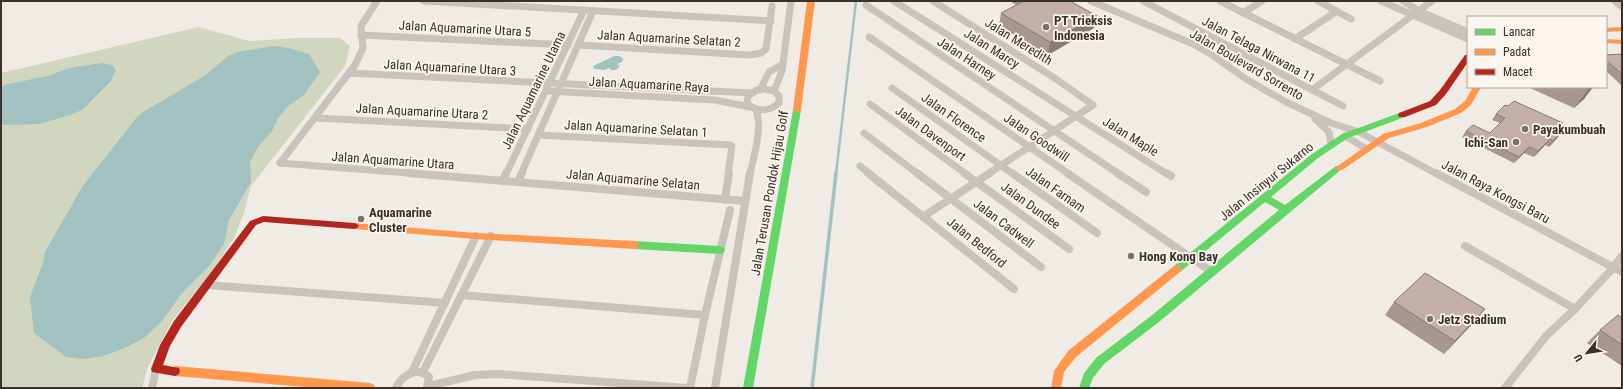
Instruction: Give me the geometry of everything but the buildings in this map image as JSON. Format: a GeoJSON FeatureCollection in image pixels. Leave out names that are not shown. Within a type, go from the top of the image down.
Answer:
{"type":"FeatureCollection","features":[{"type":"Feature","properties":{"kind":"main road","name":"Jalan Terusan Pondok Hijau Golf"},"geometry":{"type":"LineString","coordinates":[[748,388],[795,126],[811,1]]}},
{"type":"Feature","properties":{"kind":"main road"},"geometry":{"type":"LineString","coordinates":[[1607,30],[1622,29]]}},
{"type":"Feature","properties":{"kind":"main road"},"geometry":{"type":"LineString","coordinates":[[1607,41],[1622,42]]}},
{"type":"Feature","properties":{"kind":"main road","name":"Jalan Insinyur Sukarno"},"geometry":{"type":"LineString","coordinates":[[1056,388],[1058,371],[1066,360],[1315,156],[1344,136],[1359,132],[1433,103],[1442,95],[1460,66],[1467,58]]}},
{"type":"Feature","properties":{"kind":"main road"},"geometry":{"type":"LineString","coordinates":[[1084,388],[1088,376],[1100,361],[1155,320],[1322,180],[1386,136],[1424,125],[1458,111],[1468,103],[1476,88]]}},
{"type":"Feature","properties":{"kind":"main road"},"geometry":{"type":"LineString","coordinates":[[1265,198],[1286,210]]}},
{"type":"Feature","properties":{"kind":"main road"},"geometry":{"type":"LineString","coordinates":[[370,388],[156,369],[161,351],[181,317],[208,285],[253,223],[263,219],[476,236],[720,250]]}},
{"type":"Feature","properties":{"kind":"street"},"geometry":{"type":"LineString","coordinates":[[316,118],[362,54],[363,44],[360,26],[377,1]]}},
{"type":"Feature","properties":{"kind":"street"},"geometry":{"type":"LineString","coordinates":[[424,1],[770,21],[772,6]]}},
{"type":"Feature","properties":{"kind":"street"},"geometry":{"type":"LineString","coordinates":[[774,92],[782,71],[791,1]]}},
{"type":"Feature","properties":{"kind":"street","name":"Jalan Marcy"},"geometry":{"type":"LineString","coordinates":[[894,1],[1077,116]]}},
{"type":"Feature","properties":{"kind":"street","name":"Jalan Meredith"},"geometry":{"type":"LineString","coordinates":[[933,1],[1056,79],[1093,105],[1077,116]]}},
{"type":"Feature","properties":{"kind":"street","name":"Jalan Boulevard Sorrento"},"geometry":{"type":"LineString","coordinates":[[1091,1],[1193,44],[1209,53],[1246,79],[1302,110],[1338,126],[1359,132]]}},
{"type":"Feature","properties":{"kind":"street","name":"Jalan Telaga Nirwana 11"},"geometry":{"type":"LineString","coordinates":[[1143,1],[1343,106]]}},
{"type":"Feature","properties":{"kind":"street"},"geometry":{"type":"LineString","coordinates":[[1220,1],[1380,82]]}},
{"type":"Feature","properties":{"kind":"street"},"geometry":{"type":"LineString","coordinates":[[1243,13],[1262,1]]}},
{"type":"Feature","properties":{"kind":"street"},"geometry":{"type":"LineString","coordinates":[[1318,1],[1351,19]]}},
{"type":"Feature","properties":{"kind":"street"},"geometry":{"type":"LineString","coordinates":[[1381,1],[1416,13],[1467,38]]}},
{"type":"Feature","properties":{"kind":"street"},"geometry":{"type":"LineString","coordinates":[[1403,1],[1416,13]]}},
{"type":"Feature","properties":{"kind":"street"},"geometry":{"type":"LineString","coordinates":[[1312,90],[1432,1]]}},
{"type":"Feature","properties":{"kind":"street"},"geometry":{"type":"LineString","coordinates":[[1615,1],[1622,7]]}},
{"type":"Feature","properties":{"kind":"street","name":"Jalan Harney"},"geometry":{"type":"LineString","coordinates":[[866,5],[1146,192]]}},
{"type":"Feature","properties":{"kind":"street","name":"Jalan Aquamarine Utama"},"geometry":{"type":"LineString","coordinates":[[503,180],[584,10]]}},
{"type":"Feature","properties":{"kind":"street","name":"Jalan Aquamarine Utama"},"geometry":{"type":"LineString","coordinates":[[518,181],[593,10]]}},
{"type":"Feature","properties":{"kind":"street"},"geometry":{"type":"LineString","coordinates":[[1295,39],[1337,11]]}},
{"type":"Feature","properties":{"kind":"street","name":"Jalan Aquamarine Selatan 2"},"geometry":{"type":"LineString","coordinates":[[578,45],[750,55],[758,54],[766,49],[770,21]]}},
{"type":"Feature","properties":{"kind":"street"},"geometry":{"type":"LineString","coordinates":[[1438,23],[1467,32]]}},
{"type":"Feature","properties":{"kind":"street","name":"Jalan Aquamarine Utara 5"},"geometry":{"type":"LineString","coordinates":[[361,35],[568,45]]}},
{"type":"Feature","properties":{"kind":"street","name":"Jalan Goodwill"},"geometry":{"type":"LineString","coordinates":[[869,37],[1212,272]]}},
{"type":"Feature","properties":{"kind":"street"},"geometry":{"type":"LineString","coordinates":[[760,90],[769,72],[783,64]]}},
{"type":"Feature","properties":{"kind":"street","name":"Jalan Aquamarine Utara 3"},"geometry":{"type":"LineString","coordinates":[[349,74],[547,87]]}},
{"type":"Feature","properties":{"kind":"street","name":"Jalan Aquamarine Raya"},"geometry":{"type":"LineString","coordinates":[[547,87],[715,100],[753,108]]}},
{"type":"Feature","properties":{"kind":"street","name":"Jalan Aquamarine Raya"},"geometry":{"type":"LineString","coordinates":[[559,88],[751,93]]}},
{"type":"Feature","properties":{"kind":"street","name":"Jalan Florence"},"geometry":{"type":"LineString","coordinates":[[892,88],[1002,165]]}},
{"type":"Feature","properties":{"kind":"street"},"geometry":{"type":"LineString","coordinates":[[753,108],[766,110],[772,109],[779,103],[779,96],[774,92],[760,90],[751,93],[746,100],[760,118]]}},
{"type":"Feature","properties":{"kind":"street","name":"Jalan Davenport"},"geometry":{"type":"LineString","coordinates":[[870,104],[977,182]]}},
{"type":"Feature","properties":{"kind":"street"},"geometry":{"type":"LineString","coordinates":[[715,388],[760,118],[766,110]]}},
{"type":"Feature","properties":{"kind":"street","name":"Jalan Boulevard Sorrento"},"geometry":{"type":"LineString","coordinates":[[1302,110],[1326,128],[1330,135],[1331,144]]}},
{"type":"Feature","properties":{"kind":"street"},"geometry":{"type":"LineString","coordinates":[[924,216],[1077,116]]}},
{"type":"Feature","properties":{"kind":"street","name":"Jalan Maple"},"geometry":{"type":"LineString","coordinates":[[1077,116],[1171,176]]}},
{"type":"Feature","properties":{"kind":"street","name":"Jalan Aquamarine Utara 2"},"geometry":{"type":"LineString","coordinates":[[316,118],[528,129]]}},
{"type":"Feature","properties":{"kind":"street","name":"Jalan Aquamarine Utara"},"geometry":{"type":"LineString","coordinates":[[316,118],[280,163],[518,181]]}},
{"type":"Feature","properties":{"kind":"street","name":"Jalan Raya Kongsi Baru"},"geometry":{"type":"LineString","coordinates":[[1359,132],[1618,270]]}},
{"type":"Feature","properties":{"kind":"street","name":"Jalan Cadwell"},"geometry":{"type":"LineString","coordinates":[[864,133],[1041,267]]}},
{"type":"Feature","properties":{"kind":"street","name":"Jalan Aquamarine Selatan 1"},"geometry":{"type":"LineString","coordinates":[[538,135],[732,146],[725,200]]}},
{"type":"Feature","properties":{"kind":"street"},"geometry":{"type":"LineString","coordinates":[[1344,136],[1367,148]]}},
{"type":"Feature","properties":{"kind":"street","name":"Jalan Farnam"},"geometry":{"type":"LineString","coordinates":[[1002,165],[1097,233]]}},
{"type":"Feature","properties":{"kind":"street","name":"Jalan Bedford"},"geometry":{"type":"LineString","coordinates":[[860,166],[1014,289]]}},
{"type":"Feature","properties":{"kind":"street","name":"Jalan Aquamarine Selatan"},"geometry":{"type":"LineString","coordinates":[[518,181],[745,201]]}},
{"type":"Feature","properties":{"kind":"street","name":"Jalan Dundee"},"geometry":{"type":"LineString","coordinates":[[977,182],[1069,249]]}},
{"type":"Feature","properties":{"kind":"street"},"geometry":{"type":"LineString","coordinates":[[396,388],[402,378],[412,372],[423,372],[429,378],[428,387],[475,375],[498,374],[689,388],[730,210]]}},
{"type":"Feature","properties":{"kind":"street"},"geometry":{"type":"LineString","coordinates":[[412,372],[476,236]]}},
{"type":"Feature","properties":{"kind":"street"},"geometry":{"type":"LineString","coordinates":[[423,372],[491,236]]}},
{"type":"Feature","properties":{"kind":"street"},"geometry":{"type":"LineString","coordinates":[[1465,246],[1575,309]]}},
{"type":"Feature","properties":{"kind":"street"},"geometry":{"type":"LineString","coordinates":[[1505,388],[1546,336],[1618,270],[1622,256]]}},
{"type":"Feature","properties":{"kind":"street"},"geometry":{"type":"LineString","coordinates":[[208,285],[445,303]]}},
{"type":"Feature","properties":{"kind":"street"},"geometry":{"type":"LineString","coordinates":[[461,295],[705,315]]}},
{"type":"Feature","properties":{"kind":"street"},"geometry":{"type":"LineString","coordinates":[[152,388],[156,369]]}},
{"type":"Feature","properties":{"kind":"green space"},"geometry":{"type":"Polygon","coordinates":[[[199,27],[249,41],[298,38],[340,38],[350,46],[345,66],[251,186],[244,213],[234,238],[213,270],[172,321],[148,367],[142,388],[1,388],[1,73],[199,27]]]}},
{"type":"Feature","properties":{"kind":"water"},"geometry":{"type":"Polygon","coordinates":[[[274,46],[289,48],[309,54],[320,72],[304,95],[288,106],[278,118],[272,131],[258,147],[250,162],[251,182],[229,220],[224,244],[209,266],[182,293],[162,321],[145,337],[125,348],[103,356],[83,359],[66,357],[34,333],[30,297],[43,263],[45,252],[82,187],[137,117],[143,112],[206,75],[228,56],[237,52],[274,46]]]}},
{"type":"Feature","properties":{"kind":"water"},"geometry":{"type":"Polygon","coordinates":[[[614,56],[620,56],[623,59],[622,62],[617,64],[620,66],[616,70],[611,70],[609,68],[604,70],[594,69],[593,66],[614,56]]]}},
{"type":"Feature","properties":{"kind":"water"},"geometry":{"type":"Polygon","coordinates":[[[102,63],[112,65],[116,70],[111,81],[82,110],[40,124],[1,125],[1,87],[8,84],[48,76],[69,68],[102,63]]]}},
{"type":"Feature","properties":{"kind":"waterway"},"geometry":{"type":"LineString","coordinates":[[836,174],[856,1]]}},
{"type":"Feature","properties":{"kind":"waterway"},"geometry":{"type":"LineString","coordinates":[[812,388],[836,173]]}},
{"type":"Feature","properties":{"kind":"traffic: fast"},"geometry":{"type":"LineString","coordinates":[[748,388],[797,110]]}},
{"type":"Feature","properties":{"kind":"traffic: fast"},"geometry":{"type":"LineString","coordinates":[[1177,269],[1315,156],[1345,136],[1402,115]]}},
{"type":"Feature","properties":{"kind":"traffic: fast"},"geometry":{"type":"LineString","coordinates":[[1084,388],[1088,376],[1100,361],[1155,319],[1322,180],[1339,168]]}},
{"type":"Feature","properties":{"kind":"traffic: fast"},"geometry":{"type":"LineString","coordinates":[[1265,198],[1286,210]]}},
{"type":"Feature","properties":{"kind":"traffic: fast"},"geometry":{"type":"LineString","coordinates":[[634,245],[720,250]]}},
{"type":"Feature","properties":{"kind":"traffic: slow"},"geometry":{"type":"LineString","coordinates":[[797,110],[811,1]]}},
{"type":"Feature","properties":{"kind":"traffic: slow"},"geometry":{"type":"LineString","coordinates":[[1607,30],[1622,29]]}},
{"type":"Feature","properties":{"kind":"traffic: slow"},"geometry":{"type":"LineString","coordinates":[[1607,41],[1622,42]]}},
{"type":"Feature","properties":{"kind":"traffic: slow"},"geometry":{"type":"LineString","coordinates":[[1339,168],[1386,136],[1424,125],[1458,111],[1468,103],[1476,88]]}},
{"type":"Feature","properties":{"kind":"traffic: slow"},"geometry":{"type":"LineString","coordinates":[[354,226],[476,236],[634,245]]}},
{"type":"Feature","properties":{"kind":"traffic: slow"},"geometry":{"type":"LineString","coordinates":[[1056,388],[1059,371],[1072,354],[1177,269]]}},
{"type":"Feature","properties":{"kind":"traffic: slow"},"geometry":{"type":"LineString","coordinates":[[175,371],[370,388]]}},
{"type":"Feature","properties":{"kind":"traffic: jam"},"geometry":{"type":"LineString","coordinates":[[1402,115],[1433,103],[1443,92],[1467,58]]}},
{"type":"Feature","properties":{"kind":"traffic: jam"},"geometry":{"type":"LineString","coordinates":[[175,371],[156,369],[160,356],[171,334],[253,223],[263,219],[354,226]]}},
{"type":"Feature","properties":{"kind":"place","name":"PT Trieksis Indonesia"},"geometry":{"type":"Point","coordinates":[1046,27]}},
{"type":"Feature","properties":{"kind":"place","name":"Payakumbuah"},"geometry":{"type":"Point","coordinates":[1525,129]}},
{"type":"Feature","properties":{"kind":"place","name":"Ichi-San"},"geometry":{"type":"Point","coordinates":[1516,142]}},
{"type":"Feature","properties":{"kind":"place","name":"Aquamarine Cluster"},"geometry":{"type":"Point","coordinates":[361,219]}},
{"type":"Feature","properties":{"kind":"place","name":"Hong Kong Bay"},"geometry":{"type":"Point","coordinates":[1131,256]}},
{"type":"Feature","properties":{"kind":"place","name":"Jetz Stadium"},"geometry":{"type":"Point","coordinates":[1430,319]}}]}
